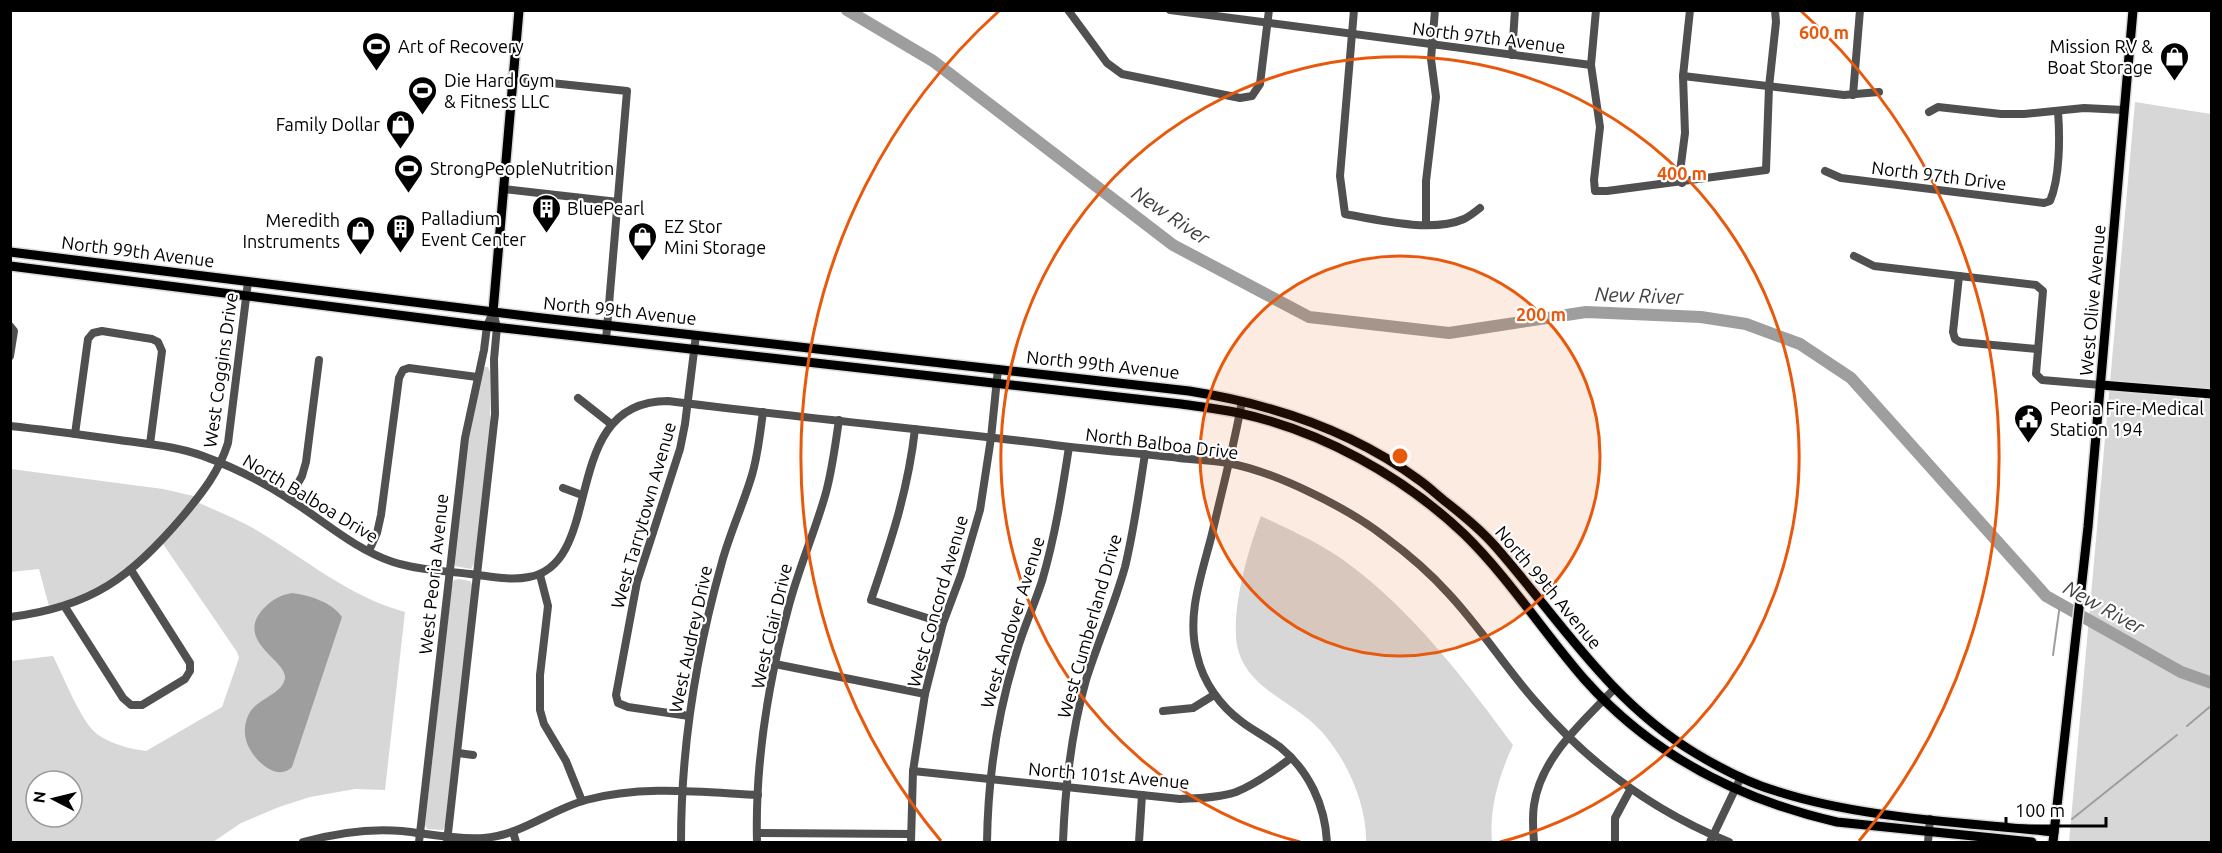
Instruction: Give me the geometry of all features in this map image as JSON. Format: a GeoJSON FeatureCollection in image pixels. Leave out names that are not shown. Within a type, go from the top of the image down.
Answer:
{"type":"FeatureCollection","features":[{"type":"Feature","properties":{"kind":"main road","name":"West Peoria Avenue"},"geometry":{"type":"LineString","coordinates":[[493,312],[519,10]]}},
{"type":"Feature","properties":{"kind":"main road","name":"West Olive Avenue"},"geometry":{"type":"LineString","coordinates":[[2053,843],[2101,385],[2133,10]]}},
{"type":"Feature","properties":{"kind":"main road","name":"North 99th Avenue"},"geometry":{"type":"LineString","coordinates":[[10,252],[607,326],[1189,391],[1242,400],[1326,427],[1381,455],[1420,480],[1472,522],[1496,547],[1614,689],[1654,725],[1677,741],[1741,777],[1772,790],[1843,808],[2054,832]]}},
{"type":"Feature","properties":{"kind":"main road","name":"North 99th Avenue"},"geometry":{"type":"LineString","coordinates":[[10,266],[487,326],[1190,405],[1240,413],[1303,433],[1376,468],[1439,513],[1465,535],[1604,700],[1654,743],[1688,765],[1767,802],[1824,819],[1928,838],[2032,843]]}},
{"type":"Feature","properties":{"kind":"main road"},"geometry":{"type":"LineString","coordinates":[[346,308],[348,294]]}},
{"type":"Feature","properties":{"kind":"main road"},"geometry":{"type":"LineString","coordinates":[[868,369],[869,355]]}},
{"type":"Feature","properties":{"kind":"main road"},"geometry":{"type":"LineString","coordinates":[[2101,385],[2211,394]]}},
{"type":"Feature","properties":{"kind":"main road"},"geometry":{"type":"LineString","coordinates":[[1484,557],[1496,547]]}},
{"type":"Feature","properties":{"kind":"street"},"geometry":{"type":"LineString","coordinates":[[1068,10],[1107,63],[1122,74],[1233,97],[1252,96],[1260,84],[1269,10]]}},
{"type":"Feature","properties":{"kind":"street","name":"North 97th Avenue"},"geometry":{"type":"LineString","coordinates":[[1170,10],[1352,36],[1592,65]]}},
{"type":"Feature","properties":{"kind":"street"},"geometry":{"type":"LineString","coordinates":[[1354,10],[1340,176],[1345,213],[1396,223],[1426,224],[1465,219],[1480,208]]}},
{"type":"Feature","properties":{"kind":"street"},"geometry":{"type":"LineString","coordinates":[[1426,224],[1426,181],[1436,97],[1431,59],[1435,10]]}},
{"type":"Feature","properties":{"kind":"street"},"geometry":{"type":"LineString","coordinates":[[1512,55],[1515,10]]}},
{"type":"Feature","properties":{"kind":"street"},"geometry":{"type":"LineString","coordinates":[[1596,10],[1592,65],[1600,126],[1594,180],[1595,191],[1682,183],[1766,170],[1769,87],[1776,22],[1774,10]]}},
{"type":"Feature","properties":{"kind":"street"},"geometry":{"type":"LineString","coordinates":[[1682,183],[1680,172],[1685,127],[1683,76],[1690,10]]}},
{"type":"Feature","properties":{"kind":"street"},"geometry":{"type":"LineString","coordinates":[[1853,96],[1860,10]]}},
{"type":"Feature","properties":{"kind":"street"},"geometry":{"type":"LineString","coordinates":[[1683,76],[1853,96],[1879,92]]}},
{"type":"Feature","properties":{"kind":"street"},"geometry":{"type":"LineString","coordinates":[[513,79],[627,91],[606,340]]}},
{"type":"Feature","properties":{"kind":"street"},"geometry":{"type":"LineString","coordinates":[[1929,112],[1938,107],[2001,114],[2084,108],[2124,110]]}},
{"type":"Feature","properties":{"kind":"street","name":"North 97th Drive"},"geometry":{"type":"LineString","coordinates":[[1825,171],[1842,178],[2044,203],[2050,201],[2054,192],[2058,111]]}},
{"type":"Feature","properties":{"kind":"street"},"geometry":{"type":"LineString","coordinates":[[503,189],[618,202]]}},
{"type":"Feature","properties":{"kind":"street"},"geometry":{"type":"LineString","coordinates":[[1854,256],[1874,266],[2040,287],[2043,291],[2036,374],[2042,380],[2101,385]]}},
{"type":"Feature","properties":{"kind":"street"},"geometry":{"type":"LineString","coordinates":[[1959,276],[1953,332],[1955,339],[1960,342],[2037,349]]}},
{"type":"Feature","properties":{"kind":"street","name":"West Coggins Drive"},"geometry":{"type":"LineString","coordinates":[[10,617],[65,607],[102,590],[130,570],[170,531],[206,487],[221,463],[228,443],[249,282]]}},
{"type":"Feature","properties":{"kind":"street","name":"West Peoria Avenue"},"geometry":{"type":"LineString","coordinates":[[419,843],[465,438],[487,326],[493,312]]}},
{"type":"Feature","properties":{"kind":"street","name":"West Peoria Avenue"},"geometry":{"type":"LineString","coordinates":[[447,839],[494,424],[496,394],[494,359],[497,327],[493,312]]}},
{"type":"Feature","properties":{"kind":"street"},"geometry":{"type":"LineString","coordinates":[[10,326],[14,332],[10,356]]}},
{"type":"Feature","properties":{"kind":"street"},"geometry":{"type":"LineString","coordinates":[[75,434],[86,347],[90,336],[96,331],[123,334],[152,339],[158,342],[162,351],[150,444]]}},
{"type":"Feature","properties":{"kind":"street","name":"West Tarrytown Avenue"},"geometry":{"type":"LineString","coordinates":[[689,716],[628,707],[618,703],[616,695],[637,582],[680,450],[696,335]]}},
{"type":"Feature","properties":{"kind":"street"},"geometry":{"type":"LineString","coordinates":[[289,498],[302,476],[306,462],[319,360]]}},
{"type":"Feature","properties":{"kind":"street"},"geometry":{"type":"LineString","coordinates":[[369,551],[381,516],[399,378],[403,370],[409,368],[477,377]]}},
{"type":"Feature","properties":{"kind":"street","name":"West Concord Avenue"},"geometry":{"type":"LineString","coordinates":[[910,838],[913,771],[925,694],[943,623],[961,575],[980,510],[998,369]]}},
{"type":"Feature","properties":{"kind":"street"},"geometry":{"type":"LineString","coordinates":[[578,398],[611,424],[603,438],[566,546],[555,564],[540,574],[548,606],[539,684],[543,724],[566,761],[582,801]]}},
{"type":"Feature","properties":{"kind":"street"},"geometry":{"type":"LineString","coordinates":[[1242,400],[1196,599],[1193,618],[1196,655],[1214,695],[1227,710],[1292,758],[1311,783],[1326,824],[1327,843]]}},
{"type":"Feature","properties":{"kind":"street","name":"North Balboa Drive"},"geometry":{"type":"LineString","coordinates":[[611,424],[623,413],[644,404],[668,401],[1229,463],[1287,483],[1354,515],[1415,560],[1450,595],[1535,701],[1568,737],[1630,790],[1712,839],[1729,843]]}},
{"type":"Feature","properties":{"kind":"street","name":"West Audrey Drive"},"geometry":{"type":"LineString","coordinates":[[681,843],[682,791],[689,716],[705,625],[723,559],[752,476],[763,412]]}},
{"type":"Feature","properties":{"kind":"street","name":"West Clair Drive"},"geometry":{"type":"LineString","coordinates":[[757,843],[758,795],[775,664],[797,577],[826,494],[839,420]]}},
{"type":"Feature","properties":{"kind":"street","name":"North Balboa Drive"},"geometry":{"type":"LineString","coordinates":[[10,426],[150,444],[186,451],[221,463],[289,498],[339,535],[369,551],[404,565],[517,579],[540,574]]}},
{"type":"Feature","properties":{"kind":"street"},"geometry":{"type":"LineString","coordinates":[[915,429],[910,472],[903,501],[871,600],[943,623]]}},
{"type":"Feature","properties":{"kind":"street","name":"West Andover Avenue"},"geometry":{"type":"LineString","coordinates":[[987,843],[990,778],[996,734],[1016,652],[1041,583],[1054,534],[1069,447]]}},
{"type":"Feature","properties":{"kind":"street","name":"West Cumberland Drive"},"geometry":{"type":"LineString","coordinates":[[1064,843],[1066,787],[1071,751],[1086,681],[1125,567],[1136,516],[1145,454]]}},
{"type":"Feature","properties":{"kind":"street"},"geometry":{"type":"LineString","coordinates":[[563,488],[582,495]]}},
{"type":"Feature","properties":{"kind":"street"},"geometry":{"type":"LineString","coordinates":[[65,607],[123,698],[131,705],[142,705],[185,679],[190,671],[190,663],[130,570]]}},
{"type":"Feature","properties":{"kind":"street"},"geometry":{"type":"LineString","coordinates":[[775,664],[925,694]]}},
{"type":"Feature","properties":{"kind":"street"},"geometry":{"type":"LineString","coordinates":[[1534,843],[1534,804],[1540,782],[1568,737],[1614,689]]}},
{"type":"Feature","properties":{"kind":"street"},"geometry":{"type":"LineString","coordinates":[[1163,711],[1193,708],[1214,695]]}},
{"type":"Feature","properties":{"kind":"street"},"geometry":{"type":"LineString","coordinates":[[458,753],[473,755]]}},
{"type":"Feature","properties":{"kind":"street","name":"North 101st Avenue"},"geometry":{"type":"LineString","coordinates":[[913,771],[1180,799],[1235,792],[1257,782],[1292,758]]}},
{"type":"Feature","properties":{"kind":"street"},"geometry":{"type":"LineString","coordinates":[[1712,839],[1741,777]]}},
{"type":"Feature","properties":{"kind":"street"},"geometry":{"type":"LineString","coordinates":[[1615,843],[1615,818],[1630,790]]}},
{"type":"Feature","properties":{"kind":"street"},"geometry":{"type":"LineString","coordinates":[[303,843],[336,834],[368,830],[421,833],[447,839],[485,838],[513,832],[582,801],[628,792],[682,791],[758,795]]}},
{"type":"Feature","properties":{"kind":"street"},"geometry":{"type":"LineString","coordinates":[[1139,843],[1142,795]]}},
{"type":"Feature","properties":{"kind":"street"},"geometry":{"type":"LineString","coordinates":[[1928,838],[1930,819]]}},
{"type":"Feature","properties":{"kind":"street"},"geometry":{"type":"LineString","coordinates":[[513,832],[516,843]]}},
{"type":"Feature","properties":{"kind":"street"},"geometry":{"type":"LineString","coordinates":[[757,832],[910,838]]}},
{"type":"Feature","properties":{"kind":"shaded area"},"geometry":{"type":"Polygon","coordinates":[[[2135,102],[2211,114],[2211,842],[2069,842],[2135,102]]]}},
{"type":"Feature","properties":{"kind":"shaded area"},"geometry":{"type":"Polygon","coordinates":[[[488,367],[490,372],[490,437],[476,560],[471,569],[455,566],[454,559],[468,440],[482,370],[488,367]]]}},
{"type":"Feature","properties":{"kind":"shaded area"},"geometry":{"type":"Polygon","coordinates":[[[11,469],[163,489],[198,497],[195,501],[250,527],[365,597],[405,612],[385,790],[355,789],[310,797],[241,823],[213,842],[11,842],[10,661],[53,656],[91,728],[102,738],[146,751],[222,707],[239,658],[161,541],[117,581],[50,610],[39,569],[11,572],[11,469]]]}},
{"type":"Feature","properties":{"kind":"shaded area"},"geometry":{"type":"Polygon","coordinates":[[[1261,516],[1336,555],[1370,580],[1415,623],[1436,647],[1513,745],[1496,792],[1491,829],[1492,842],[1366,842],[1363,811],[1358,794],[1352,778],[1335,749],[1314,724],[1258,681],[1241,659],[1237,645],[1236,614],[1246,562],[1261,516]]]}},
{"type":"Feature","properties":{"kind":"shaded area"},"geometry":{"type":"Polygon","coordinates":[[[454,580],[470,581],[473,586],[445,826],[443,830],[427,829],[425,825],[452,585],[454,580]]]}},
{"type":"Feature","properties":{"kind":"shaded area"},"geometry":{"type":"Polygon","coordinates":[[[292,593],[320,600],[342,617],[292,767],[279,772],[265,767],[254,755],[247,743],[245,730],[251,710],[279,689],[285,678],[283,671],[258,640],[254,630],[256,620],[270,603],[292,593]]]}},
{"type":"Feature","properties":{"kind":"waterway","name":"New River"},"geometry":{"type":"LineString","coordinates":[[847,10],[933,61],[1173,245],[1309,317],[1449,333],[1586,312],[1701,317],[1746,324],[1800,344],[1851,378],[2046,596],[2181,672],[2212,683]]}},
{"type":"Feature","properties":{"kind":"waterway"},"geometry":{"type":"LineString","coordinates":[[2053,655],[2060,604]]}},
{"type":"Feature","properties":{"kind":"waterway"},"geometry":{"type":"LineString","coordinates":[[2187,726],[2212,705]]}},
{"type":"Feature","properties":{"kind":"waterway"},"geometry":{"type":"LineString","coordinates":[[2072,819],[2177,735]]}},
{"type":"Feature","properties":{"kind":"place","name":"Art of Recovery"},"geometry":{"type":"Point","coordinates":[377,72]}},
{"type":"Feature","properties":{"kind":"place","name":"Mission RV & Boat Storage"},"geometry":{"type":"Point","coordinates":[2174,82]}},
{"type":"Feature","properties":{"kind":"place","name":"Die Hard Gym & Fitness LLC"},"geometry":{"type":"Point","coordinates":[423,116]}},
{"type":"Feature","properties":{"kind":"place","name":"Family Dollar"},"geometry":{"type":"Point","coordinates":[401,150]}},
{"type":"Feature","properties":{"kind":"place","name":"StrongPeopleNutrition"},"geometry":{"type":"Point","coordinates":[409,194]}},
{"type":"Feature","properties":{"kind":"place","name":"BluePearl"},"geometry":{"type":"Point","coordinates":[546,234]}},
{"type":"Feature","properties":{"kind":"place","name":"Palladium Event Center"},"geometry":{"type":"Point","coordinates":[400,254]}},
{"type":"Feature","properties":{"kind":"place","name":"Meredith Instruments"},"geometry":{"type":"Point","coordinates":[361,256]}},
{"type":"Feature","properties":{"kind":"place","name":"EZ Stor Mini Storage"},"geometry":{"type":"Point","coordinates":[643,262]}},
{"type":"Feature","properties":{"kind":"place","name":"Peoria Fire-Medical Station 194"},"geometry":{"type":"Point","coordinates":[2029,444]}}]}
